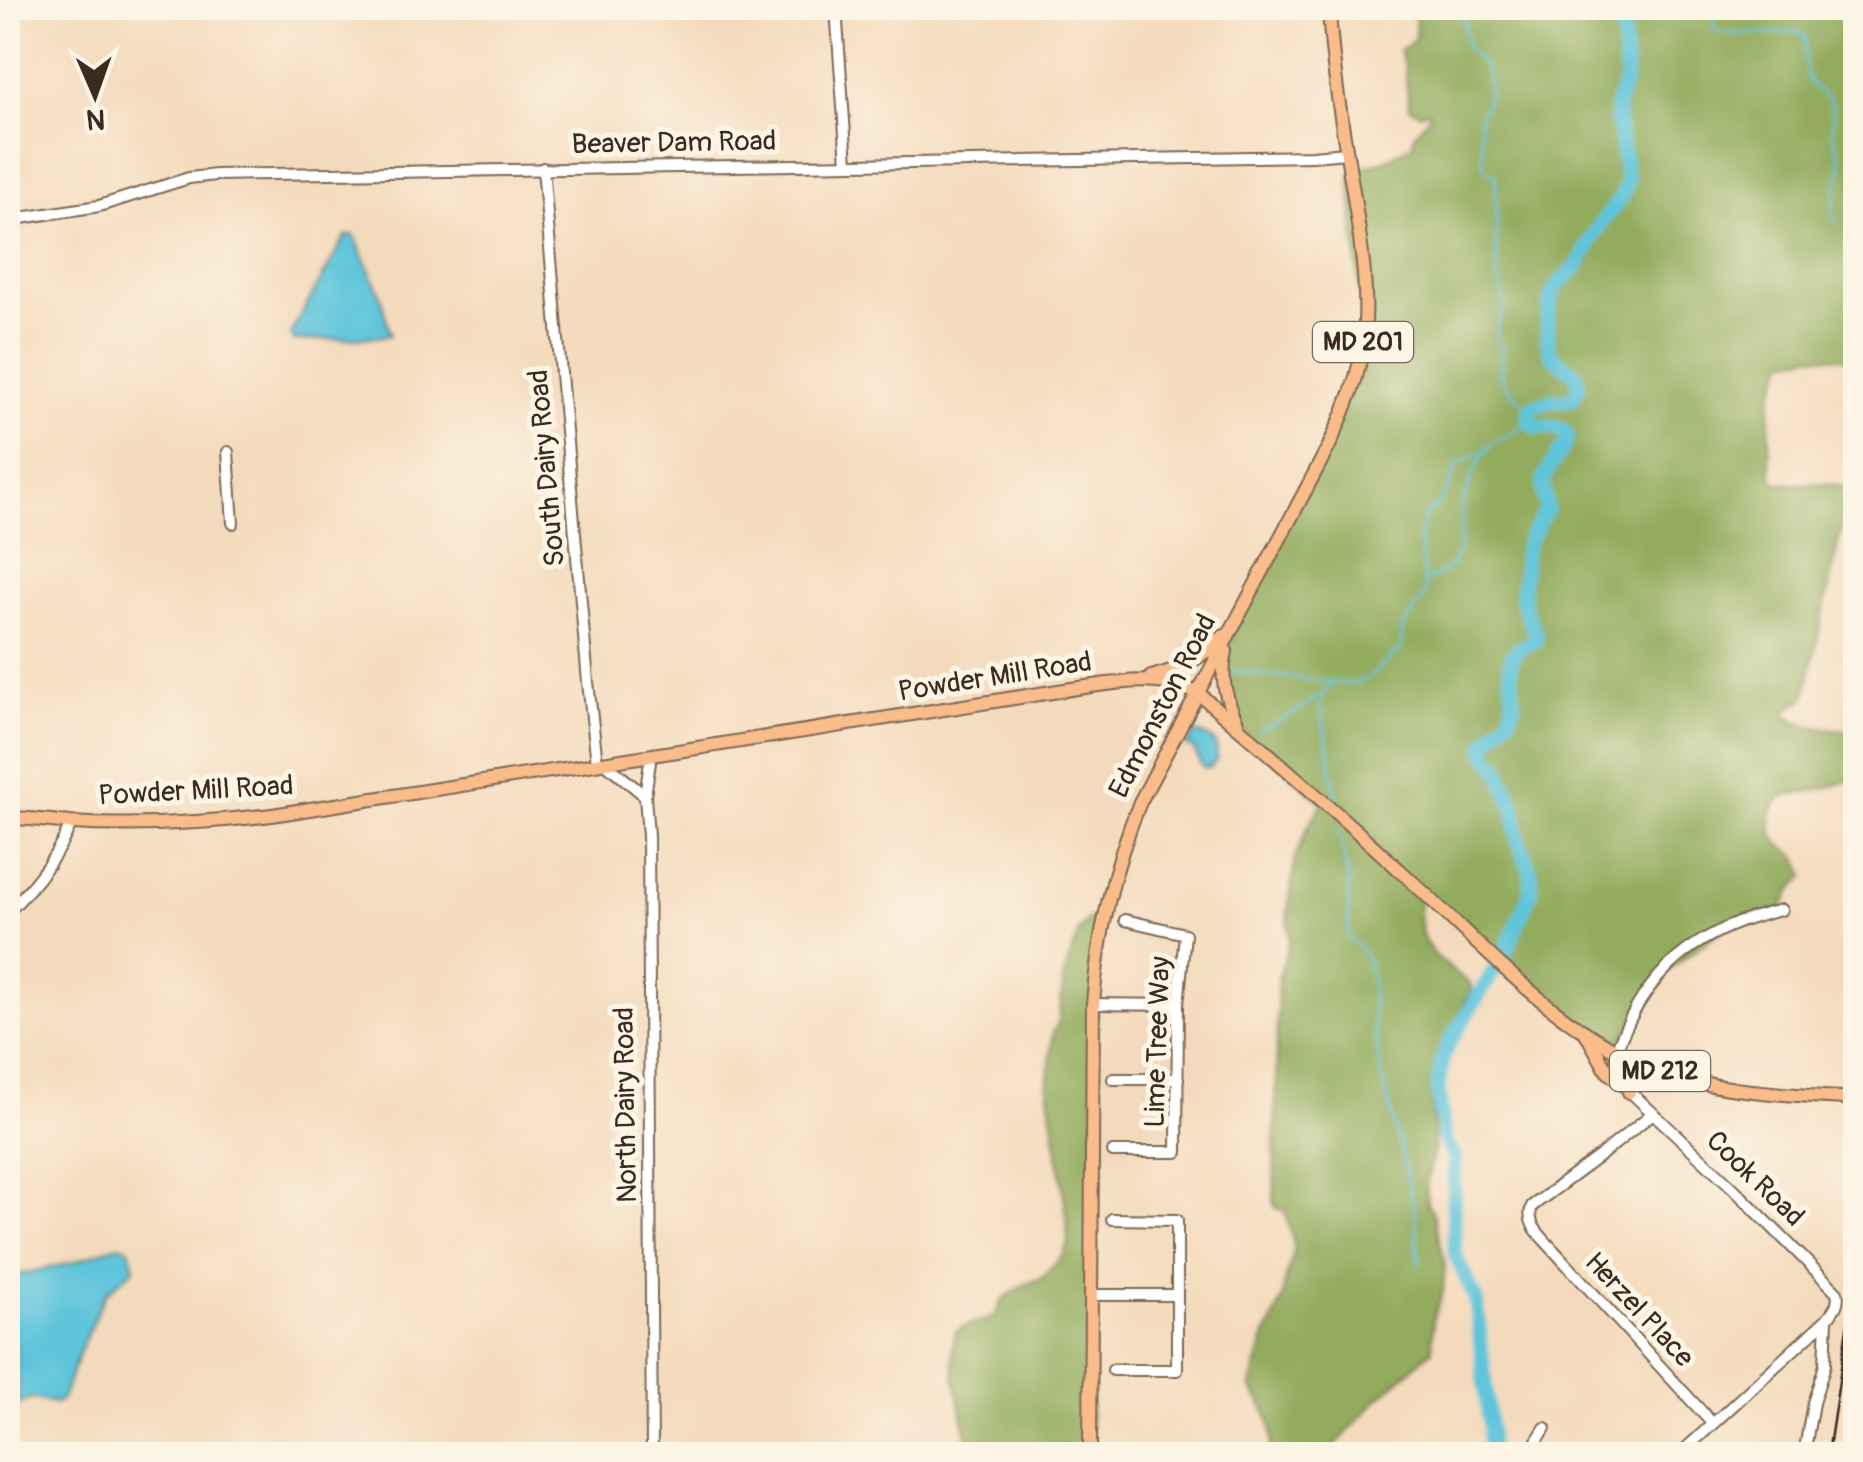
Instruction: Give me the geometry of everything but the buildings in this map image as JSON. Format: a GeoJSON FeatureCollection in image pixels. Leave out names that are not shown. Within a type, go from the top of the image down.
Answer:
{"type":"FeatureCollection","features":[{"type":"Feature","properties":{"kind":"main road","name":"Edmonston Road"},"geometry":{"type":"LineString","coordinates":[[1090,1454],[1093,1004],[1100,935],[1119,856],[1140,802],[1329,446],[1358,369],[1365,324],[1364,274],[1336,85],[1329,8]]}},
{"type":"Feature","properties":{"kind":"main road"},"geometry":{"type":"LineString","coordinates":[[1135,680],[1181,668],[1230,631]]}},
{"type":"Feature","properties":{"kind":"main road"},"geometry":{"type":"LineString","coordinates":[[1230,631],[1222,680],[1240,729]]}},
{"type":"Feature","properties":{"kind":"main road","name":"Powder Mill Road"},"geometry":{"type":"LineString","coordinates":[[8,818],[71,823],[184,823],[272,815],[1135,680],[1171,683],[1198,693],[1386,857],[1510,974],[1586,1033],[1646,1066],[1691,1081],[1730,1090],[1856,1099]]}},
{"type":"Feature","properties":{"kind":"main road"},"geometry":{"type":"LineString","coordinates":[[1586,1033],[1607,1071],[1626,1088],[1632,1074],[1646,1066]]}},
{"type":"Feature","properties":{"kind":"street"},"geometry":{"type":"LineString","coordinates":[[836,8],[847,163]]}},
{"type":"Feature","properties":{"kind":"street","name":"Beaver Dam Road"},"geometry":{"type":"LineString","coordinates":[[8,220],[99,206],[189,178],[216,175],[1312,156],[1347,152]]}},
{"type":"Feature","properties":{"kind":"street","name":"South Dairy Road"},"geometry":{"type":"LineString","coordinates":[[544,168],[588,682],[601,763]]}},
{"type":"Feature","properties":{"kind":"street"},"geometry":{"type":"LineString","coordinates":[[228,452],[232,522]]}},
{"type":"Feature","properties":{"kind":"street","name":"North Dairy Road"},"geometry":{"type":"LineString","coordinates":[[651,755],[645,796],[652,1454]]}},
{"type":"Feature","properties":{"kind":"street"},"geometry":{"type":"LineString","coordinates":[[601,763],[645,796]]}},
{"type":"Feature","properties":{"kind":"street"},"geometry":{"type":"LineString","coordinates":[[8,912],[56,854],[71,823]]}},
{"type":"Feature","properties":{"kind":"street"},"geometry":{"type":"LineString","coordinates":[[1626,1088],[1616,1074],[1616,1050],[1638,1002],[1660,976],[1687,950],[1727,926],[1781,910]]}},
{"type":"Feature","properties":{"kind":"street","name":"Lime Tree Way"},"geometry":{"type":"LineString","coordinates":[[1113,1152],[1178,1152],[1178,1004],[1185,934],[1124,920]]}},
{"type":"Feature","properties":{"kind":"street"},"geometry":{"type":"LineString","coordinates":[[1093,1004],[1178,1004]]}},
{"type":"Feature","properties":{"kind":"street"},"geometry":{"type":"LineString","coordinates":[[1113,1079],[1178,1079]]}},
{"type":"Feature","properties":{"kind":"street","name":"Cook Road"},"geometry":{"type":"LineString","coordinates":[[1626,1088],[1838,1292],[1836,1308],[1828,1319]]}},
{"type":"Feature","properties":{"kind":"street","name":"Herzel Place"},"geometry":{"type":"LineString","coordinates":[[1653,1113],[1532,1206],[1530,1217],[1533,1227],[1712,1422]]}},
{"type":"Feature","properties":{"kind":"street"},"geometry":{"type":"LineString","coordinates":[[1112,1219],[1178,1220],[1177,1370],[1113,1370]]}},
{"type":"Feature","properties":{"kind":"street"},"geometry":{"type":"LineString","coordinates":[[1092,1295],[1177,1295]]}},
{"type":"Feature","properties":{"kind":"street"},"geometry":{"type":"LineString","coordinates":[[1680,1454],[1828,1319]]}},
{"type":"Feature","properties":{"kind":"street"},"geometry":{"type":"LineString","coordinates":[[1804,1454],[1825,1365],[1828,1319]]}},
{"type":"Feature","properties":{"kind":"street"},"geometry":{"type":"LineString","coordinates":[[1538,1454],[1535,1444],[1546,1428]]}},
{"type":"Feature","properties":{"kind":"green space"},"geometry":{"type":"Polygon","coordinates":[[[1416,8],[1855,8],[1855,359],[1810,355],[1785,361],[1773,392],[1769,437],[1774,482],[1834,485],[1849,492],[1805,698],[1788,709],[1786,715],[1810,726],[1855,731],[1855,778],[1779,799],[1771,815],[1773,834],[1799,860],[1805,876],[1781,910],[1727,926],[1660,976],[1616,1050],[1586,1033],[1421,891],[1420,924],[1428,947],[1470,984],[1471,990],[1437,1058],[1432,1092],[1434,1150],[1426,1183],[1427,1204],[1433,1213],[1445,1263],[1443,1291],[1433,1319],[1432,1350],[1374,1403],[1327,1454],[1268,1454],[1271,1427],[1251,1387],[1264,1341],[1283,1298],[1295,1248],[1285,1211],[1274,1205],[1278,980],[1290,939],[1288,914],[1295,858],[1323,803],[1240,729],[1224,692],[1230,631],[1329,446],[1364,338],[1350,173],[1386,160],[1413,144],[1414,135],[1430,114],[1428,110],[1419,113],[1409,107],[1399,50],[1415,38],[1416,8]]]}},
{"type":"Feature","properties":{"kind":"green space"},"geometry":{"type":"Polygon","coordinates":[[[1105,912],[1097,955],[1090,1454],[970,1454],[954,1369],[954,1338],[958,1330],[995,1316],[1003,1299],[1042,1278],[1064,1255],[1068,1241],[1048,1087],[1053,1033],[1059,1021],[1064,976],[1079,931],[1088,920],[1105,912]]]}},
{"type":"Feature","properties":{"kind":"water"},"geometry":{"type":"Polygon","coordinates":[[[354,235],[380,294],[390,335],[294,341],[291,333],[346,236],[354,235]]]}},
{"type":"Feature","properties":{"kind":"water"},"geometry":{"type":"Polygon","coordinates":[[[1195,733],[1216,744],[1217,759],[1209,768],[1203,768],[1193,748],[1186,746],[1195,733]]]}},
{"type":"Feature","properties":{"kind":"water"},"geometry":{"type":"Polygon","coordinates":[[[118,1245],[129,1248],[134,1268],[105,1294],[62,1399],[56,1403],[29,1398],[19,1405],[16,1345],[8,1338],[8,1277],[71,1263],[118,1245]]]}},
{"type":"Feature","properties":{"kind":"waterway"},"geometry":{"type":"LineString","coordinates":[[1457,8],[1464,20],[1466,46],[1488,75],[1488,98],[1479,119],[1484,168],[1496,175],[1497,272],[1505,305],[1496,336],[1502,351],[1500,376],[1531,410]]}},
{"type":"Feature","properties":{"kind":"waterway"},"geometry":{"type":"LineString","coordinates":[[1489,1454],[1476,1300],[1455,1254],[1455,1158],[1444,1140],[1438,1088],[1449,1043],[1505,953],[1531,892],[1531,872],[1518,839],[1515,810],[1498,766],[1485,746],[1514,706],[1510,663],[1513,655],[1535,641],[1522,595],[1525,552],[1547,508],[1545,477],[1567,436],[1553,428],[1536,427],[1529,422],[1529,414],[1534,406],[1572,399],[1578,389],[1576,375],[1550,351],[1548,323],[1552,296],[1574,270],[1620,199],[1627,179],[1617,120],[1617,104],[1626,78],[1622,14],[1626,8]]}},
{"type":"Feature","properties":{"kind":"waterway"},"geometry":{"type":"LineString","coordinates":[[1714,8],[1716,31],[1800,32],[1806,38],[1806,73],[1831,104],[1840,159],[1835,223]]}},
{"type":"Feature","properties":{"kind":"waterway"},"geometry":{"type":"LineString","coordinates":[[1229,671],[1347,684],[1366,679],[1399,651],[1402,629],[1422,600],[1425,591],[1419,534],[1425,515],[1445,494],[1456,466],[1529,422]]}},
{"type":"Feature","properties":{"kind":"waterway"},"geometry":{"type":"LineString","coordinates":[[1426,581],[1455,559],[1467,491],[1475,468],[1489,448]]}},
{"type":"Feature","properties":{"kind":"waterway"},"geometry":{"type":"LineString","coordinates":[[1331,685],[1320,703],[1338,803]]}},
{"type":"Feature","properties":{"kind":"waterway"},"geometry":{"type":"LineString","coordinates":[[1260,731],[1319,696]]}},
{"type":"Feature","properties":{"kind":"waterway"},"geometry":{"type":"LineString","coordinates":[[1339,830],[1348,877],[1349,936],[1364,952],[1370,972],[1375,1039],[1415,1212],[1420,1265]]}},
{"type":"Feature","properties":{"kind":"waterway"},"geometry":{"type":"LineString","coordinates":[[1489,1442],[1505,1454]]}},
{"type":"Feature","properties":{"kind":"railway"},"geometry":{"type":"LineString","coordinates":[[1828,1454],[1856,1268]]}}]}
